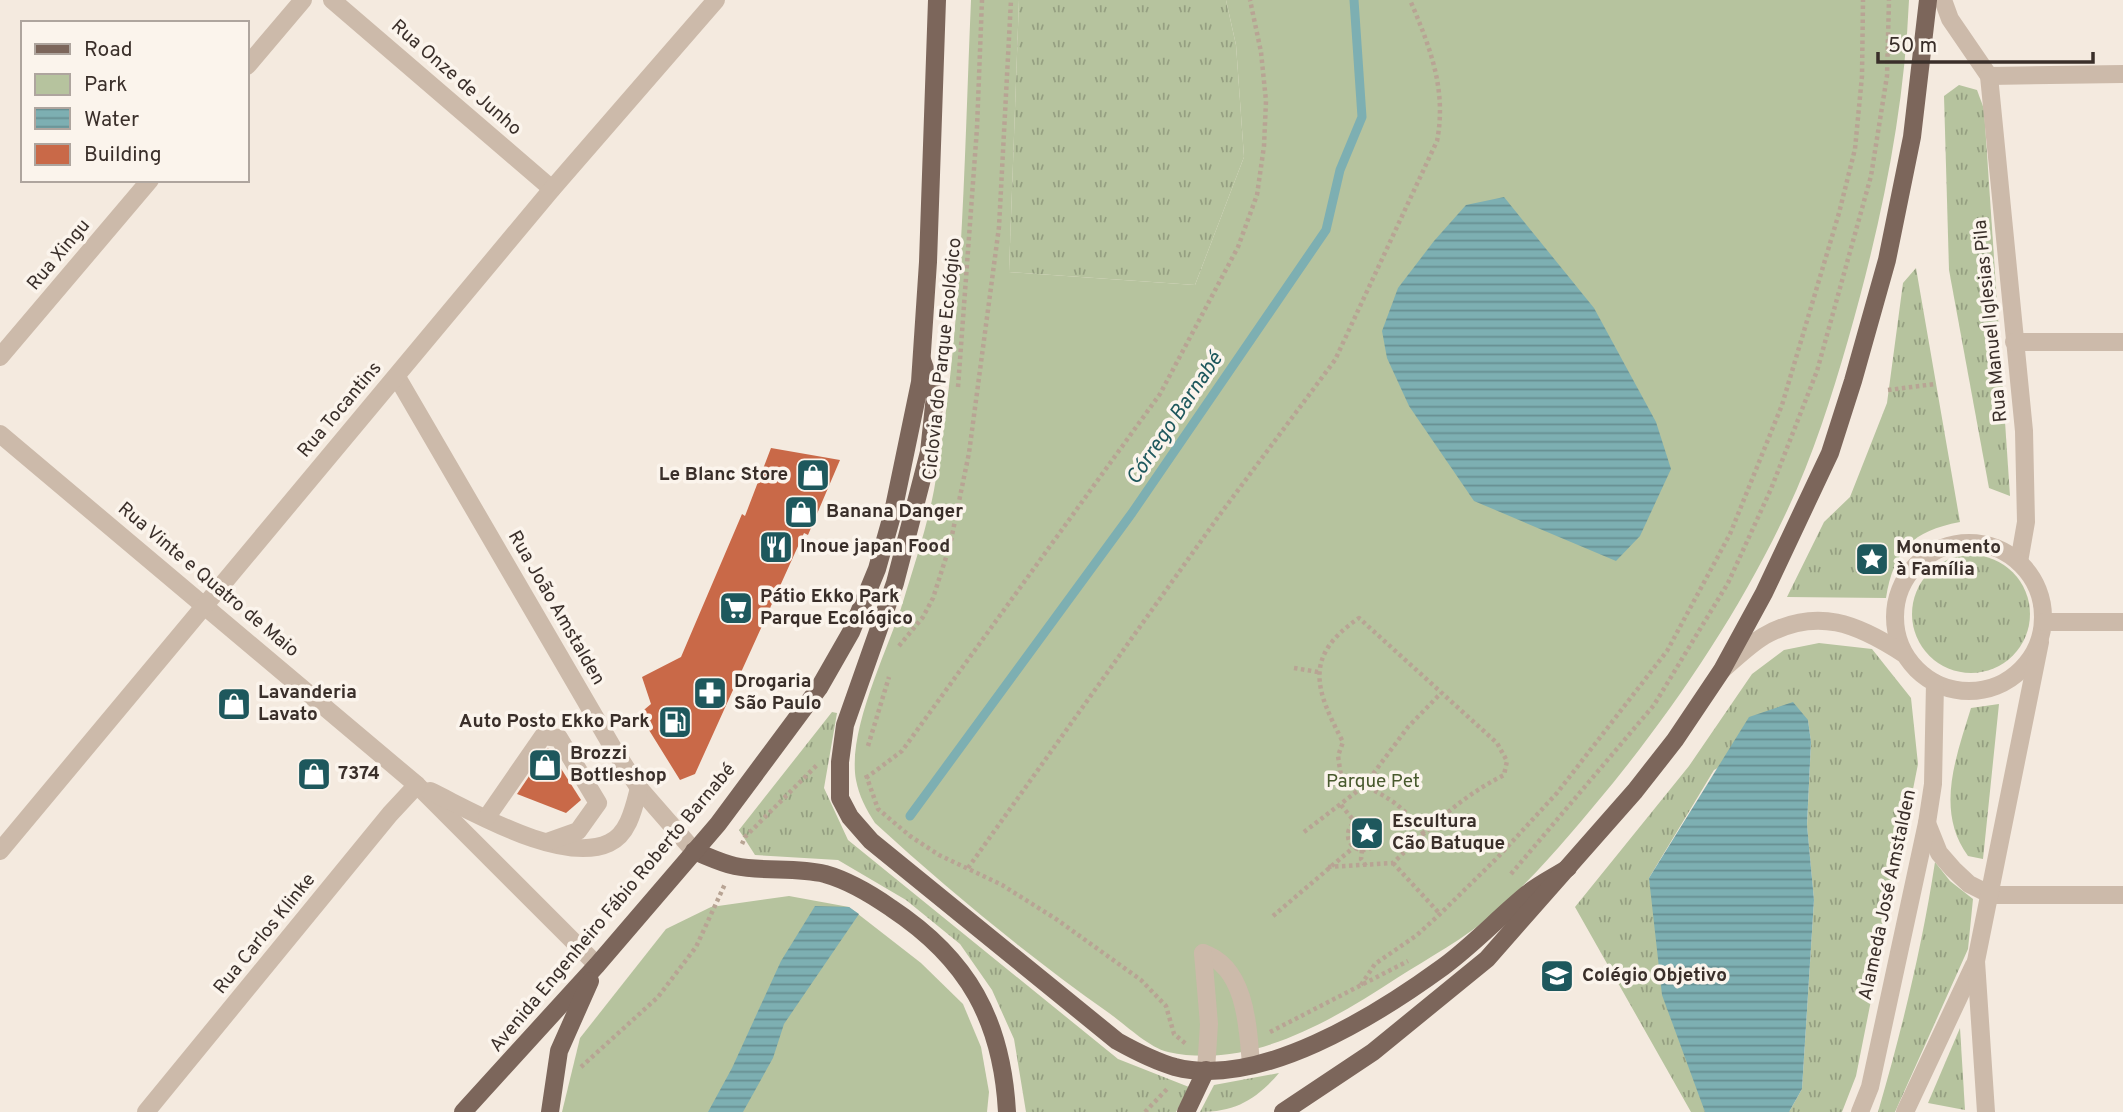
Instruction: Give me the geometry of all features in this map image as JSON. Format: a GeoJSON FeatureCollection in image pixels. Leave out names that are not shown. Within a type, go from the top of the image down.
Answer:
{"type":"FeatureCollection","features":[{"type":"Feature","properties":{"kind":"main road","name":"Avenida Engenheiro Fábio Roberto Barnabé"},"geometry":{"type":"LineString","coordinates":[[463,1112],[597,965],[694,851],[819,688],[850,632],[877,569],[908,454],[922,360],[937,0]]}},
{"type":"Feature","properties":{"kind":"main road"},"geometry":{"type":"LineString","coordinates":[[1283,1112],[1373,1052],[1487,960],[1675,740],[1722,670],[1764,593],[1830,453],[1853,381],[1887,260],[1912,137],[1928,0]]}},
{"type":"Feature","properties":{"kind":"main road"},"geometry":{"type":"LineString","coordinates":[[922,360],[935,396],[929,452],[895,583],[845,725],[840,762],[840,798],[850,817],[871,841],[1117,1041],[1140,1054],[1177,1067],[1206,1070],[1251,1065],[1284,1055],[1333,1034],[1386,1006],[1484,934],[1529,892],[1568,868]]}},
{"type":"Feature","properties":{"kind":"main road"},"geometry":{"type":"LineString","coordinates":[[694,851],[733,866],[823,873],[850,883],[912,921],[946,951],[989,1017],[1003,1061],[1007,1112]]}},
{"type":"Feature","properties":{"kind":"main road"},"geometry":{"type":"LineString","coordinates":[[550,1103],[559,1051],[597,965]]}},
{"type":"Feature","properties":{"kind":"main road"},"geometry":{"type":"LineString","coordinates":[[1186,1112],[1195,1099],[1206,1070]]}},
{"type":"Feature","properties":{"kind":"street"},"geometry":{"type":"LineString","coordinates":[[248,65],[303,0]]}},
{"type":"Feature","properties":{"kind":"street","name":"Rua Onze de Junho"},"geometry":{"type":"LineString","coordinates":[[332,0],[552,188]]}},
{"type":"Feature","properties":{"kind":"street","name":"Rua Tocantins"},"geometry":{"type":"LineString","coordinates":[[0,851],[552,188],[716,0]]}},
{"type":"Feature","properties":{"kind":"street"},"geometry":{"type":"LineString","coordinates":[[1944,0],[1950,19],[1989,76],[2123,74]]}},
{"type":"Feature","properties":{"kind":"street","name":"Rua Manuel Iglesias Pila"},"geometry":{"type":"LineString","coordinates":[[1989,76],[2024,431],[2026,522],[2020,562]]}},
{"type":"Feature","properties":{"kind":"street","name":"Rua Xingu"},"geometry":{"type":"LineString","coordinates":[[0,358],[148,182]]}},
{"type":"Feature","properties":{"kind":"street"},"geometry":{"type":"LineString","coordinates":[[2014,342],[2123,342]]}},
{"type":"Feature","properties":{"kind":"street","name":"Rua João Amstalden"},"geometry":{"type":"LineString","coordinates":[[397,377],[639,788],[694,851]]}},
{"type":"Feature","properties":{"kind":"street","name":"Rua Vinte e Quatro de Maio"},"geometry":{"type":"LineString","coordinates":[[0,434],[418,785],[597,965]]}},
{"type":"Feature","properties":{"kind":"street"},"geometry":{"type":"LineString","coordinates":[[1905,1112],[1976,961],[1991,895],[2044,622],[2042,600],[2034,579],[2020,562],[1990,545],[1956,543],[1925,556],[1903,582],[1894,614],[1897,635],[1905,654],[1923,676],[1935,683],[1963,691],[1991,688],[2017,675],[2040,642]]}},
{"type":"Feature","properties":{"kind":"street"},"geometry":{"type":"LineString","coordinates":[[1722,670],[1763,637],[1794,625],[1831,620],[1851,624],[1905,654]]}},
{"type":"Feature","properties":{"kind":"street"},"geometry":{"type":"LineString","coordinates":[[2044,622],[2123,622]]}},
{"type":"Feature","properties":{"kind":"street","name":"Alameda José Amstalden"},"geometry":{"type":"LineString","coordinates":[[1860,1112],[1870,1087],[1927,823],[1933,784],[1935,683]]}},
{"type":"Feature","properties":{"kind":"street"},"geometry":{"type":"LineString","coordinates":[[486,817],[543,736],[559,738],[598,803],[578,831],[547,842]]}},
{"type":"Feature","properties":{"kind":"street"},"geometry":{"type":"LineString","coordinates":[[418,785],[547,842],[580,848],[610,843],[629,823],[639,788]]}},
{"type":"Feature","properties":{"kind":"street","name":"Rua Carlos Klinke"},"geometry":{"type":"LineString","coordinates":[[146,1112],[390,814],[418,785]]}},
{"type":"Feature","properties":{"kind":"street"},"geometry":{"type":"LineString","coordinates":[[1927,823],[1939,853],[1953,869],[1969,884],[1991,895],[2123,895]]}},
{"type":"Feature","properties":{"kind":"street"},"geometry":{"type":"LineString","coordinates":[[1206,1070],[1209,1024],[1203,953],[1216,957],[1231,973],[1245,1012],[1251,1065]]}},
{"type":"Feature","properties":{"kind":"street"},"geometry":{"type":"LineString","coordinates":[[1976,961],[1986,1112]]}},
{"type":"Feature","properties":{"kind":"path","name":"Ciclovia do Parque Ecológico"},"geometry":{"type":"LineString","coordinates":[[957,390],[977,128],[982,0]]}},
{"type":"Feature","properties":{"kind":"path"},"geometry":{"type":"LineString","coordinates":[[899,646],[923,617],[933,598],[950,545],[969,453],[999,227],[1011,0]]}},
{"type":"Feature","properties":{"kind":"path"},"geometry":{"type":"LineString","coordinates":[[866,778],[902,751],[1160,394],[1238,247],[1257,195],[1264,146],[1266,101],[1261,52],[1250,0]]}},
{"type":"Feature","properties":{"kind":"path"},"geometry":{"type":"LineString","coordinates":[[968,868],[1221,513],[1335,360],[1437,141],[1443,111],[1434,61],[1410,0]]}},
{"type":"Feature","properties":{"kind":"path"},"geometry":{"type":"LineString","coordinates":[[1360,986],[1375,964],[1417,935],[1440,914],[1498,858],[1557,793],[1667,651],[1730,534],[1782,405],[1839,213],[1855,149],[1862,76],[1863,0]]}},
{"type":"Feature","properties":{"kind":"path"},"geometry":{"type":"LineString","coordinates":[[1506,879],[1654,705],[1728,583],[1771,489],[1817,371],[1871,176],[1887,76],[1889,0]]}},
{"type":"Feature","properties":{"kind":"path"},"geometry":{"type":"LineString","coordinates":[[1888,390],[1935,384]]}},
{"type":"Feature","properties":{"kind":"path"},"geometry":{"type":"LineString","coordinates":[[1328,867],[1393,863],[1424,834],[1459,800],[1504,775],[1507,761],[1497,743],[1359,618],[1338,632],[1322,653],[1318,672],[1324,705],[1343,742],[1338,757],[1340,776],[1386,795],[1408,811],[1424,834]]}},
{"type":"Feature","properties":{"kind":"path"},"geometry":{"type":"LineString","coordinates":[[895,659],[907,620]]}},
{"type":"Feature","properties":{"kind":"path"},"geometry":{"type":"LineString","coordinates":[[1294,668],[1318,672]]}},
{"type":"Feature","properties":{"kind":"path"},"geometry":{"type":"LineString","coordinates":[[865,758],[891,671]]}},
{"type":"Feature","properties":{"kind":"path"},"geometry":{"type":"LineString","coordinates":[[1304,832],[1327,811],[1341,805],[1364,786],[1408,727],[1441,693]]}},
{"type":"Feature","properties":{"kind":"path"},"geometry":{"type":"LineString","coordinates":[[745,837],[819,763]]}},
{"type":"Feature","properties":{"kind":"path"},"geometry":{"type":"LineString","coordinates":[[865,768],[878,809],[888,820],[939,855],[1002,885],[1124,967],[1166,1006],[1178,1040],[1192,1045]]}},
{"type":"Feature","properties":{"kind":"path"},"geometry":{"type":"LineString","coordinates":[[1341,805],[1355,822]]}},
{"type":"Feature","properties":{"kind":"path"},"geometry":{"type":"LineString","coordinates":[[1366,820],[1377,829],[1376,844],[1363,850],[1354,847],[1348,834],[1355,822],[1366,820]]}},
{"type":"Feature","properties":{"kind":"path"},"geometry":{"type":"LineString","coordinates":[[1273,916],[1354,847]]}},
{"type":"Feature","properties":{"kind":"path"},"geometry":{"type":"LineString","coordinates":[[1363,850],[1361,859],[1366,866]]}},
{"type":"Feature","properties":{"kind":"path"},"geometry":{"type":"LineString","coordinates":[[1393,863],[1440,914]]}},
{"type":"Feature","properties":{"kind":"path"},"geometry":{"type":"LineString","coordinates":[[550,1103],[658,997],[696,947],[715,906]]}},
{"type":"Feature","properties":{"kind":"path"},"geometry":{"type":"LineString","coordinates":[[1273,1032],[1409,960]]}},
{"type":"Feature","properties":{"kind":"path"},"geometry":{"type":"LineString","coordinates":[[1145,1112],[1164,1094],[1171,1082]]}},
{"type":"Feature","properties":{"kind":"green space","name":"Parque Pet"},"geometry":{"type":"Polygon","coordinates":[[[971,0],[1019,0],[1009,272],[1195,285],[1244,157],[1236,45],[1226,0],[1909,0],[1902,86],[1889,172],[1870,256],[1835,384],[1795,494],[1748,585],[1707,654],[1613,783],[1541,867],[1493,914],[1459,940],[1345,1010],[1288,1038],[1259,1048],[1199,1056],[1168,1052],[1145,1041],[1018,945],[903,848],[875,823],[857,786],[857,738],[870,690],[903,602],[924,532],[944,429],[961,246],[971,0]]]}},
{"type":"Feature","properties":{"kind":"green space"},"geometry":{"type":"Polygon","coordinates":[[[1019,0],[1226,0],[1236,45],[1244,157],[1195,285],[1009,272],[1019,0]]]}},
{"type":"Feature","properties":{"kind":"green space"},"geometry":{"type":"Polygon","coordinates":[[[1959,85],[1977,90],[1984,109],[2010,496],[1989,488],[1949,270],[1944,96],[1959,85]]]}},
{"type":"Feature","properties":{"kind":"green space"},"geometry":{"type":"Polygon","coordinates":[[[1916,268],[1960,522],[1929,531],[1908,545],[1894,567],[1886,598],[1787,597],[1824,522],[1850,497],[1887,403],[1903,283],[1916,268]]]}},
{"type":"Feature","properties":{"kind":"green space"},"geometry":{"type":"Polygon","coordinates":[[[1971,555],[1994,559],[2013,572],[2026,591],[2030,614],[2026,637],[2013,656],[1994,669],[1971,673],[1948,669],[1929,656],[1916,637],[1912,614],[1916,591],[1929,572],[1948,559],[1971,555]]]}},
{"type":"Feature","properties":{"kind":"green space"},"geometry":{"type":"Polygon","coordinates":[[[1819,643],[1872,649],[1911,698],[1918,764],[1856,1076],[1842,1112],[1789,1112],[1802,1089],[1814,900],[1807,826],[1811,742],[1808,720],[1714,770],[1649,878],[1705,1112],[1691,1112],[1575,907],[1689,766],[1752,674],[1784,650],[1819,643]]]}},
{"type":"Feature","properties":{"kind":"green space"},"geometry":{"type":"Polygon","coordinates":[[[1999,704],[1983,859],[1968,856],[1958,839],[1950,802],[1955,764],[1971,708],[1999,704]]]}},
{"type":"Feature","properties":{"kind":"green space"},"geometry":{"type":"Polygon","coordinates":[[[832,712],[837,713],[824,788],[848,840],[1118,1059],[1189,1087],[1176,1112],[1026,1112],[1014,1039],[992,990],[960,944],[906,900],[838,860],[755,855],[739,830],[832,712]]]}},
{"type":"Feature","properties":{"kind":"green space"},"geometry":{"type":"Polygon","coordinates":[[[1935,862],[1950,881],[1973,899],[1968,949],[1895,1112],[1878,1112],[1911,988],[1935,862]]]}},
{"type":"Feature","properties":{"kind":"green space"},"geometry":{"type":"Polygon","coordinates":[[[789,896],[849,907],[921,963],[963,1004],[981,1047],[989,1092],[987,1112],[562,1112],[580,1038],[666,929],[711,907],[789,896]]]}},
{"type":"Feature","properties":{"kind":"green space"},"geometry":{"type":"Polygon","coordinates":[[[1960,1028],[1965,1110],[1928,1103],[1960,1028]]]}},
{"type":"Feature","properties":{"kind":"green space"},"geometry":{"type":"Polygon","coordinates":[[[1279,1073],[1244,1103],[1224,1110],[1200,1112],[1214,1085],[1279,1073]]]}},
{"type":"Feature","properties":{"kind":"water"},"geometry":{"type":"Polygon","coordinates":[[[1504,197],[1594,308],[1656,422],[1671,469],[1640,536],[1616,561],[1474,501],[1409,406],[1387,358],[1382,331],[1398,288],[1466,205],[1504,197]]]}},
{"type":"Feature","properties":{"kind":"water"},"geometry":{"type":"Polygon","coordinates":[[[1793,702],[1808,720],[1811,742],[1807,825],[1814,900],[1802,1089],[1789,1112],[1705,1112],[1662,995],[1649,878],[1749,717],[1793,702]]]}},
{"type":"Feature","properties":{"kind":"water"},"geometry":{"type":"Polygon","coordinates":[[[815,906],[849,907],[859,914],[784,1024],[773,1058],[743,1112],[708,1112],[732,1068],[781,961],[815,906]]]}},
{"type":"Feature","properties":{"kind":"building"},"geometry":{"type":"Polygon","coordinates":[[[771,448],[840,460],[808,535],[804,533],[695,774],[680,780],[639,714],[651,704],[642,677],[681,657],[742,514],[745,516],[771,448]]]}},
{"type":"Feature","properties":{"kind":"building","name":"Brozzi Bottleshop"},"geometry":{"type":"Polygon","coordinates":[[[548,748],[581,800],[566,813],[517,794],[548,748]]]}},
{"type":"Feature","properties":{"kind":"waterway","name":"Córrego Barnabé"},"geometry":{"type":"LineString","coordinates":[[910,816],[1132,513],[1326,230],[1340,170],[1362,117],[1354,0]]}},
{"type":"Feature","properties":{"kind":"place","name":"Le Blanc Store"},"geometry":{"type":"Point","coordinates":[813,475]}},
{"type":"Feature","properties":{"kind":"place","name":"Banana Danger"},"geometry":{"type":"Point","coordinates":[801,512]}},
{"type":"Feature","properties":{"kind":"place","name":"Inoue japan Food"},"geometry":{"type":"Point","coordinates":[776,547]}},
{"type":"Feature","properties":{"kind":"place","name":"Monumento à Família"},"geometry":{"type":"Point","coordinates":[1872,559]}},
{"type":"Feature","properties":{"kind":"place","name":"Pátio Ekko Park Parque Ecológico"},"geometry":{"type":"Point","coordinates":[736,608]}},
{"type":"Feature","properties":{"kind":"place","name":"Drogaria São Paulo"},"geometry":{"type":"Point","coordinates":[710,693]}},
{"type":"Feature","properties":{"kind":"place","name":"Lavanderia Lavato"},"geometry":{"type":"Point","coordinates":[234,704]}},
{"type":"Feature","properties":{"kind":"place","name":"Auto Posto Ekko Park"},"geometry":{"type":"Point","coordinates":[675,722]}},
{"type":"Feature","properties":{"kind":"place","name":"Brozzi Bottleshop"},"geometry":{"type":"Point","coordinates":[545,765]}},
{"type":"Feature","properties":{"kind":"place","name":"7374"},"geometry":{"type":"Point","coordinates":[314,774]}},
{"type":"Feature","properties":{"kind":"place","name":"Escultura Cão Batuque"},"geometry":{"type":"Point","coordinates":[1367,833]}},
{"type":"Feature","properties":{"kind":"place","name":"Colégio Objetivo"},"geometry":{"type":"Point","coordinates":[1557,976]}}]}
